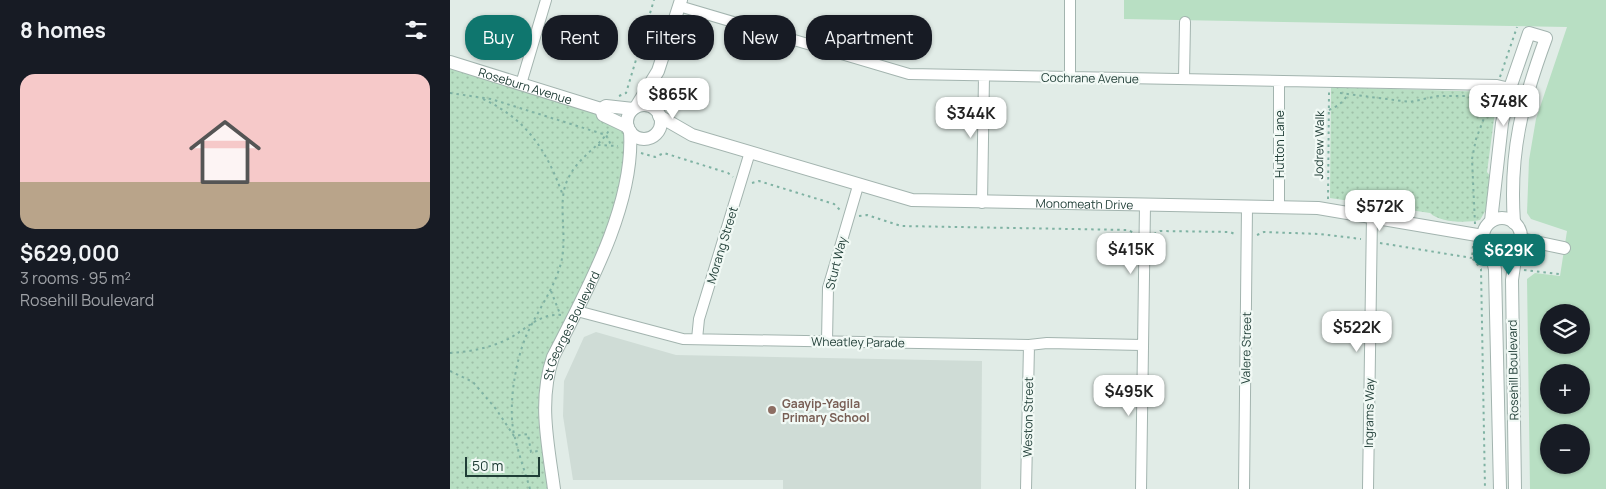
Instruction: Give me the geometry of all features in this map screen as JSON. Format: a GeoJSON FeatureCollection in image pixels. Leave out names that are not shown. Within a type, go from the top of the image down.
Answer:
{"type":"FeatureCollection","features":[{"type":"Feature","properties":{"kind":"street"},"geometry":{"type":"LineString","coordinates":[[521,84],[546,0]]}},
{"type":"Feature","properties":{"kind":"street"},"geometry":{"type":"LineString","coordinates":[[1070,0],[1070,78]]}},
{"type":"Feature","properties":{"kind":"street"},"geometry":{"type":"LineString","coordinates":[[635,150],[652,136],[660,126],[655,98],[658,71],[680,3]]}},
{"type":"Feature","properties":{"kind":"street","name":"Cochrane Avenue"},"geometry":{"type":"LineString","coordinates":[[680,3],[903,73],[1279,81],[1329,87],[1497,85],[1510,88]]}},
{"type":"Feature","properties":{"kind":"street"},"geometry":{"type":"LineString","coordinates":[[1184,79],[1185,22]]}},
{"type":"Feature","properties":{"kind":"street"},"geometry":{"type":"LineString","coordinates":[[1491,221],[1502,122],[1510,88],[1529,33],[1546,38],[1523,105],[1515,143],[1511,185],[1514,223]]}},
{"type":"Feature","properties":{"kind":"street","name":"Roseburn Avenue"},"geometry":{"type":"LineString","coordinates":[[450,62],[601,109],[606,106],[634,108]]}},
{"type":"Feature","properties":{"kind":"street"},"geometry":{"type":"LineString","coordinates":[[652,136],[638,138],[629,129],[628,115],[658,71]]}},
{"type":"Feature","properties":{"kind":"street"},"geometry":{"type":"LineString","coordinates":[[982,203],[984,76]]}},
{"type":"Feature","properties":{"kind":"street","name":"Hutton Lane"},"geometry":{"type":"LineString","coordinates":[[1279,81],[1279,207]]}},
{"type":"Feature","properties":{"kind":"street"},"geometry":{"type":"LineString","coordinates":[[634,108],[647,105],[658,113]]}},
{"type":"Feature","properties":{"kind":"street","name":"Roseburn Avenue"},"geometry":{"type":"LineString","coordinates":[[601,109],[603,115],[629,129]]}},
{"type":"Feature","properties":{"kind":"street","name":"Monomeath Drive"},"geometry":{"type":"LineString","coordinates":[[658,113],[692,136]]}},
{"type":"Feature","properties":{"kind":"street","name":"St Georges Boulevard"},"geometry":{"type":"LineString","coordinates":[[554,489],[544,415],[545,386],[553,357],[606,251],[635,150],[629,129]]}},
{"type":"Feature","properties":{"kind":"street","name":"Monomeath Drive"},"geometry":{"type":"LineString","coordinates":[[652,136],[692,136],[858,186],[912,200],[1328,209],[1483,236]]}},
{"type":"Feature","properties":{"kind":"street","name":"Morang Street"},"geometry":{"type":"LineString","coordinates":[[697,339],[699,319],[750,152]]}},
{"type":"Feature","properties":{"kind":"street","name":"Sturt Way"},"geometry":{"type":"LineString","coordinates":[[827,342],[828,288],[858,186]]}},
{"type":"Feature","properties":{"kind":"street"},"geometry":{"type":"LineString","coordinates":[[1141,489],[1145,205]]}},
{"type":"Feature","properties":{"kind":"street","name":"Valere Street"},"geometry":{"type":"LineString","coordinates":[[1244,489],[1247,207]]}},
{"type":"Feature","properties":{"kind":"street","name":"Ingrams Way"},"geometry":{"type":"LineString","coordinates":[[1368,489],[1372,216]]}},
{"type":"Feature","properties":{"kind":"street"},"geometry":{"type":"LineString","coordinates":[[1502,219],[1514,223],[1519,228],[1521,239],[1516,252],[1500,256],[1491,253],[1486,248],[1483,236],[1487,225],[1491,221],[1502,219]]}},
{"type":"Feature","properties":{"kind":"street"},"geometry":{"type":"LineString","coordinates":[[1521,239],[1564,248]]}},
{"type":"Feature","properties":{"kind":"street","name":"Rosehill Boulevard"},"geometry":{"type":"LineString","coordinates":[[1515,489],[1512,280],[1516,252]]}},
{"type":"Feature","properties":{"kind":"street","name":"Rosehill Boulevard"},"geometry":{"type":"LineString","coordinates":[[1491,253],[1495,269],[1500,489]]}},
{"type":"Feature","properties":{"kind":"street","name":"Wheatley Parade"},"geometry":{"type":"LineString","coordinates":[[574,316],[674,338],[827,342],[1142,345]]}},
{"type":"Feature","properties":{"kind":"street","name":"Weston Street"},"geometry":{"type":"LineString","coordinates":[[1026,489],[1029,345]]}},
{"type":"Feature","properties":{"kind":"path"},"geometry":{"type":"LineString","coordinates":[[616,107],[618,96],[626,93],[654,0]]}},
{"type":"Feature","properties":{"kind":"path"},"geometry":{"type":"LineString","coordinates":[[1329,87],[1349,94],[1404,102],[1438,96],[1466,96],[1490,104]]}},
{"type":"Feature","properties":{"kind":"path","name":"Jodrew Walk"},"geometry":{"type":"LineString","coordinates":[[1328,209],[1329,87]]}},
{"type":"Feature","properties":{"kind":"path"},"geometry":{"type":"LineString","coordinates":[[450,94],[482,98],[606,135],[611,145]]}},
{"type":"Feature","properties":{"kind":"path"},"geometry":{"type":"LineString","coordinates":[[1328,110],[1339,105],[1349,94]]}},
{"type":"Feature","properties":{"kind":"path"},"geometry":{"type":"LineString","coordinates":[[482,98],[502,108],[518,121],[538,143],[552,165],[562,193],[564,239],[561,262],[551,291],[534,321],[516,367],[513,396],[514,436],[530,489]]}},
{"type":"Feature","properties":{"kind":"path"},"geometry":{"type":"LineString","coordinates":[[562,193],[576,164],[588,151],[598,145],[615,121]]}},
{"type":"Feature","properties":{"kind":"path"},"geometry":{"type":"LineString","coordinates":[[598,145],[611,145],[635,150],[655,157],[664,153],[728,173],[753,184],[759,181],[834,204],[838,210],[862,216],[867,215],[901,226],[1128,230],[1133,233],[1144,234],[1155,234],[1160,231],[1230,232],[1236,235],[1259,235],[1264,232],[1320,234],[1472,258]]}},
{"type":"Feature","properties":{"kind":"path"},"geometry":{"type":"LineString","coordinates":[[551,291],[560,314]]}},
{"type":"Feature","properties":{"kind":"path"},"geometry":{"type":"LineString","coordinates":[[450,353],[484,349],[508,339],[534,321],[560,314],[574,316]]}},
{"type":"Feature","properties":{"kind":"path"},"geometry":{"type":"LineString","coordinates":[[450,371],[473,382],[496,409],[514,436]]}},
{"type":"Feature","properties":{"kind":"path"},"geometry":{"type":"LineString","coordinates":[[514,436],[528,434],[531,452],[549,450]]}},
{"type":"Feature","properties":{"kind":"shaded area","name":"Gaayip-Yagila Primary School"},"geometry":{"type":"Polygon","coordinates":[[[596,332],[676,355],[982,361],[981,489],[783,489],[783,480],[573,480],[563,416],[564,381],[584,337],[596,332]]]}},
{"type":"Feature","properties":{"kind":"green space"},"geometry":{"type":"Polygon","coordinates":[[[1124,0],[1606,0],[1606,489],[1530,489],[1527,279],[1535,273],[1560,276],[1567,231],[1531,219],[1527,213],[1529,160],[1536,119],[1567,27],[1124,19],[1124,0]]]}},
{"type":"Feature","properties":{"kind":"green space"},"geometry":{"type":"Polygon","coordinates":[[[450,62],[601,109],[628,127],[631,145],[605,251],[547,375],[554,489],[450,489],[450,62]]]}},
{"type":"Feature","properties":{"kind":"green space"},"geometry":{"type":"Polygon","coordinates":[[[1331,87],[1492,92],[1496,95],[1500,100],[1500,107],[1495,112],[1487,172],[1492,178],[1487,208],[1480,220],[1461,222],[1440,219],[1430,213],[1330,198],[1331,87]]]}},
{"type":"Feature","properties":{"kind":"place","name":"Gaayip-Yagila Primary School"},"geometry":{"type":"Point","coordinates":[772,410]}}]}
